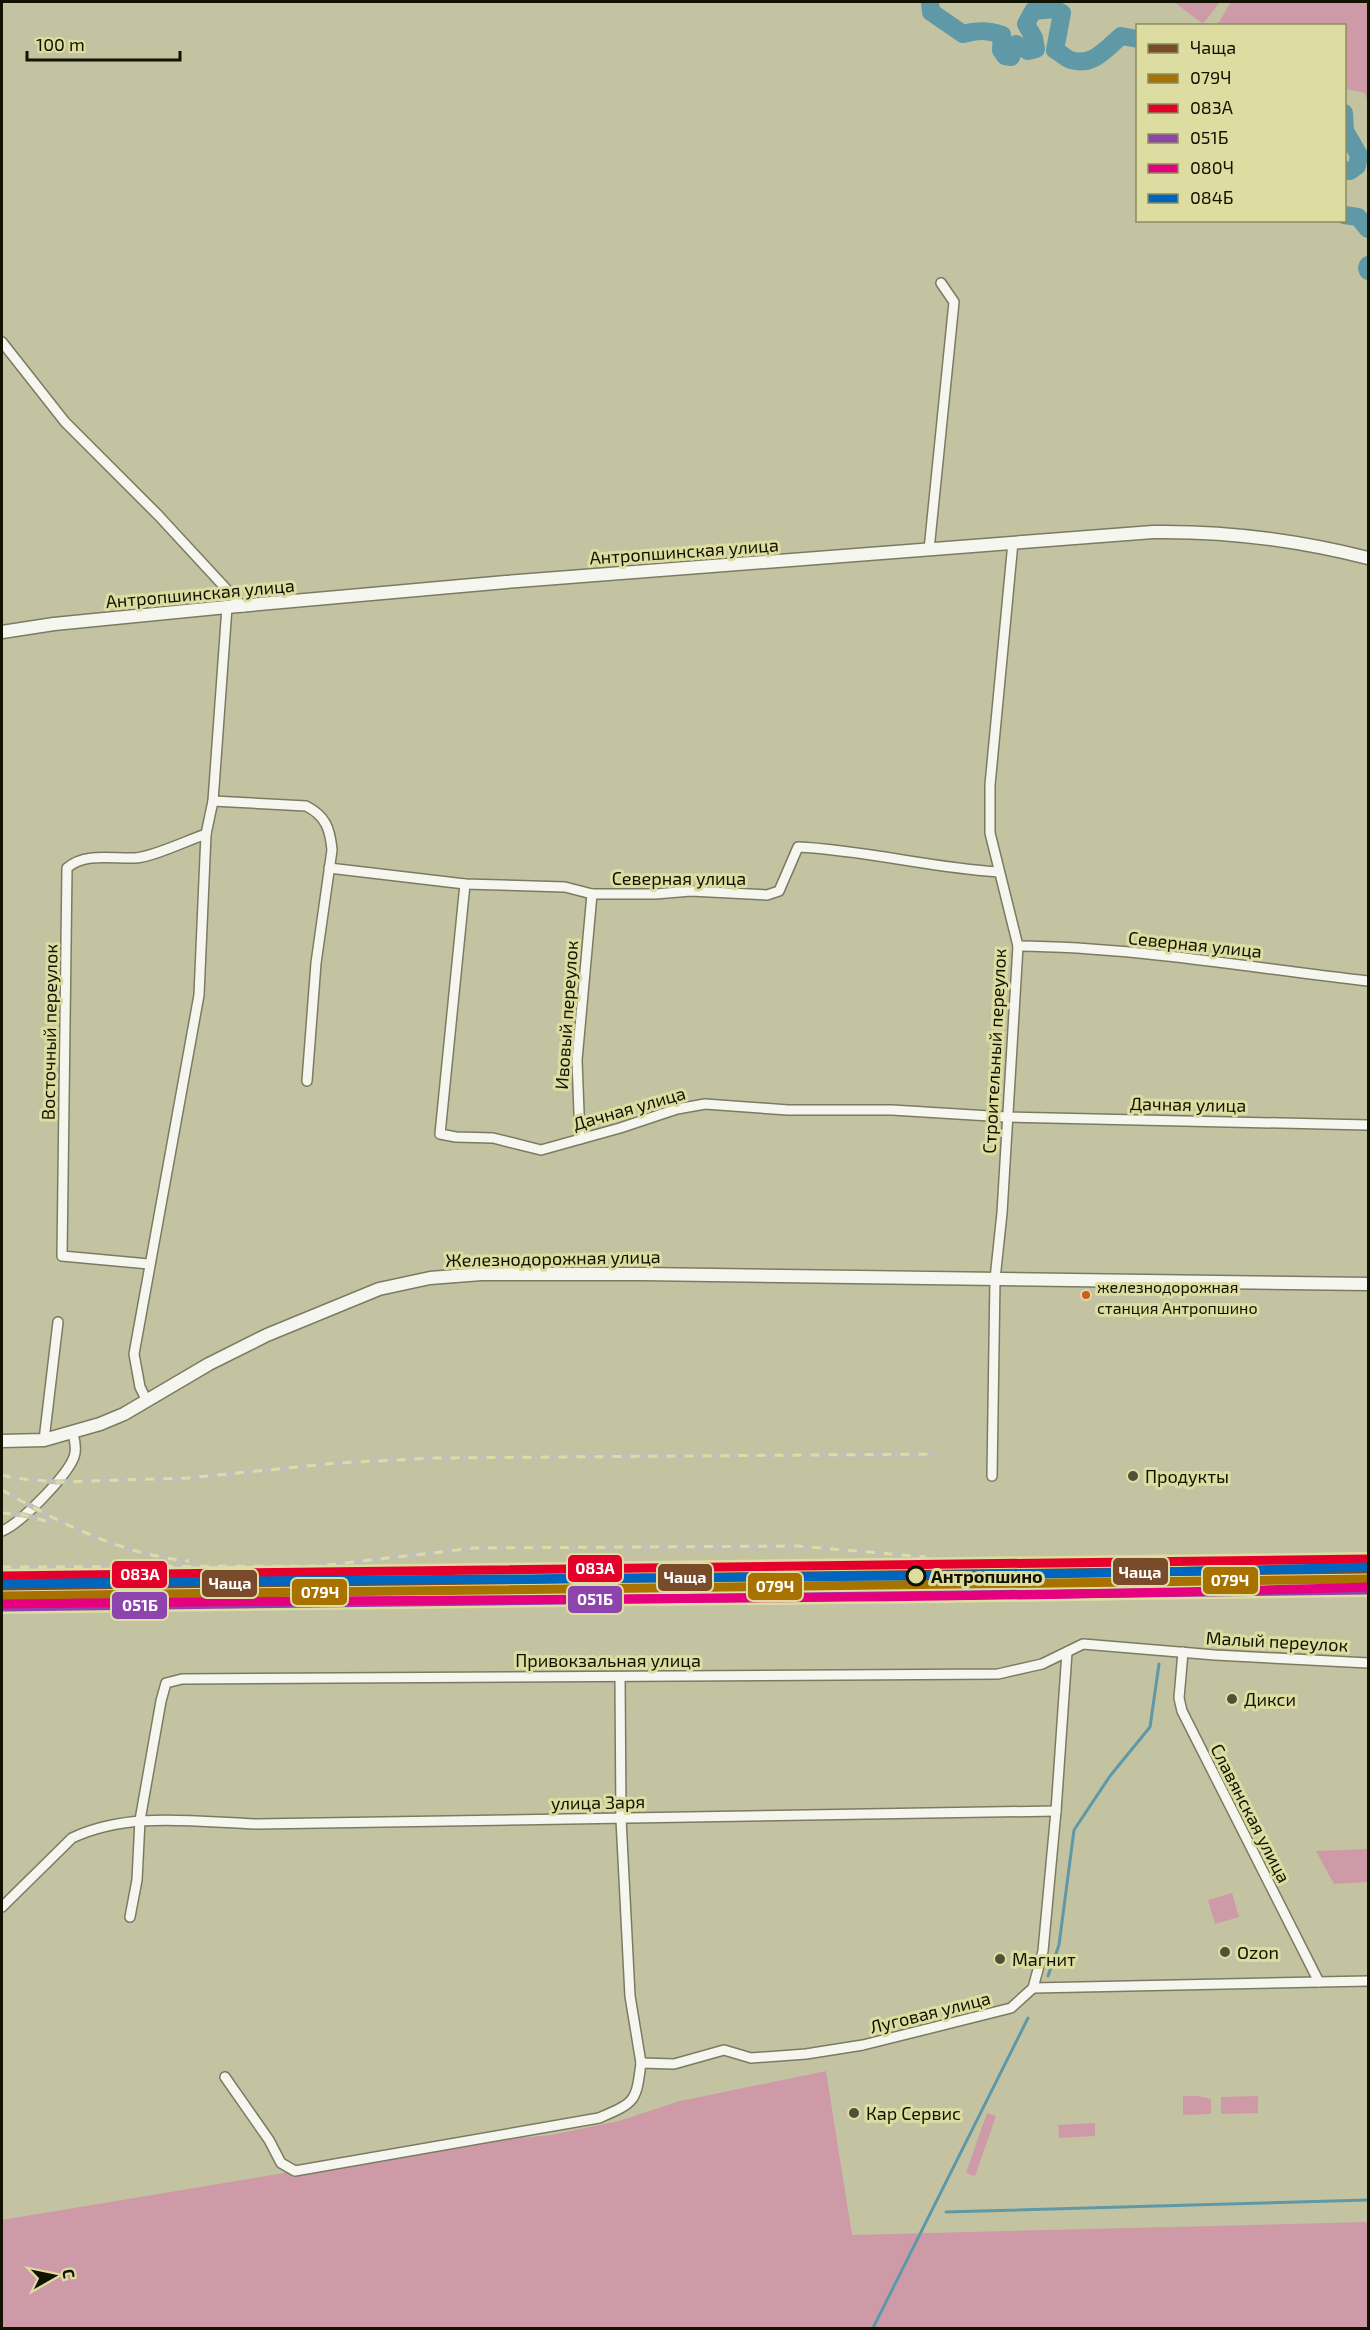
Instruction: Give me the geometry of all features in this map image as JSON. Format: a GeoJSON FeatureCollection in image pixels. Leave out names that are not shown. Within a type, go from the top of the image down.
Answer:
{"type":"FeatureCollection","features":[{"type":"Feature","properties":{"kind":"street"},"geometry":{"type":"LineString","coordinates":[[929,550],[954,302],[941,283]]}},
{"type":"Feature","properties":{"kind":"street"},"geometry":{"type":"LineString","coordinates":[[2,342],[65,422],[158,515],[243,607]]}},
{"type":"Feature","properties":{"kind":"street","name":"Антропшинская улица"},"geometry":{"type":"LineString","coordinates":[[2,632],[54,624],[506,582],[1153,532],[1205,531],[1277,538],[1368,558]]}},
{"type":"Feature","properties":{"kind":"street","name":"Строительный переулок"},"geometry":{"type":"LineString","coordinates":[[992,1476],[995,1279],[1002,1212],[1018,946],[990,833],[990,785],[1013,542]]}},
{"type":"Feature","properties":{"kind":"street"},"geometry":{"type":"LineString","coordinates":[[147,1401],[140,1387],[134,1354],[199,995],[206,834],[213,801],[227,607]]}},
{"type":"Feature","properties":{"kind":"street"},"geometry":{"type":"LineString","coordinates":[[213,801],[306,806],[318,812],[331,833],[332,850],[316,963],[307,1082]]}},
{"type":"Feature","properties":{"kind":"street","name":"Восточный переулок"},"geometry":{"type":"LineString","coordinates":[[149,1264],[62,1256],[67,868],[76,861],[90,858],[139,858],[206,834]]}},
{"type":"Feature","properties":{"kind":"street","name":"Северная улица"},"geometry":{"type":"LineString","coordinates":[[329,868],[465,884],[565,888],[592,894],[655,894],[692,891],[767,895],[779,891],[798,847],[831,848],[965,870],[999,872]]}},
{"type":"Feature","properties":{"kind":"street","name":"Дачная улица"},"geometry":{"type":"LineString","coordinates":[[465,884],[440,1134],[493,1138],[542,1150],[677,1109],[705,1104],[788,1110],[830,1108],[1006,1117],[1368,1125]]}},
{"type":"Feature","properties":{"kind":"street","name":"Ивовый переулок"},"geometry":{"type":"LineString","coordinates":[[580,1139],[577,1060],[592,894]]}},
{"type":"Feature","properties":{"kind":"street","name":"Северная улица"},"geometry":{"type":"LineString","coordinates":[[1018,946],[1054,946],[1184,958],[1368,981]]}},
{"type":"Feature","properties":{"kind":"street","name":"Железнодорожная улица"},"geometry":{"type":"LineString","coordinates":[[2,1440],[44,1440],[73,1434],[116,1418],[208,1364],[267,1335],[379,1290],[430,1278],[532,1273],[1368,1284]]}},
{"type":"Feature","properties":{"kind":"street"},"geometry":{"type":"LineString","coordinates":[[44,1440],[58,1322]]}},
{"type":"Feature","properties":{"kind":"street"},"geometry":{"type":"LineString","coordinates":[[2,1531],[24,1515],[70,1466],[75,1455],[73,1434]]}},
{"type":"Feature","properties":{"kind":"street","name":"Привокзальная улица"},"geometry":{"type":"LineString","coordinates":[[140,1820],[166,1683],[182,1679],[998,1674],[1042,1664],[1083,1644],[1183,1652]]}},
{"type":"Feature","properties":{"kind":"street"},"geometry":{"type":"LineString","coordinates":[[1067,1652],[1056,1811],[1038,1988],[1368,1982]]}},
{"type":"Feature","properties":{"kind":"street","name":"Малый переулок"},"geometry":{"type":"LineString","coordinates":[[1183,1652],[1368,1662]]}},
{"type":"Feature","properties":{"kind":"street","name":"Славянская улица"},"geometry":{"type":"LineString","coordinates":[[1183,1652],[1179,1698],[1182,1711],[1320,1982]]}},
{"type":"Feature","properties":{"kind":"street"},"geometry":{"type":"LineString","coordinates":[[225,2077],[269,2140],[281,2163],[295,2171],[599,2118],[627,2106],[637,2095],[641,2063],[630,1996],[621,1818],[620,1677]]}},
{"type":"Feature","properties":{"kind":"street","name":"улица Заря"},"geometry":{"type":"LineString","coordinates":[[2,1907],[72,1838],[85,1832],[140,1820],[257,1824],[1056,1811]]}},
{"type":"Feature","properties":{"kind":"street"},"geometry":{"type":"LineString","coordinates":[[130,1917],[136,1880],[140,1820]]}},
{"type":"Feature","properties":{"kind":"street","name":"Луговая улица"},"geometry":{"type":"LineString","coordinates":[[641,2063],[674,2064],[724,2050],[751,2058],[806,2054],[863,2045],[1011,2008],[1038,1988]]}},
{"type":"Feature","properties":{"kind":"shaded area"},"geometry":{"type":"Polygon","coordinates":[[[1174,2],[1220,2],[1203,24],[1174,2]]]}},
{"type":"Feature","properties":{"kind":"shaded area"},"geometry":{"type":"Polygon","coordinates":[[[1231,2],[1368,2],[1368,106],[1365,93],[1346,89],[1346,24],[1218,24],[1231,2]]]}},
{"type":"Feature","properties":{"kind":"shaded area"},"geometry":{"type":"Polygon","coordinates":[[[1368,1849],[1368,1882],[1334,1884],[1316,1851],[1368,1849]]]}},
{"type":"Feature","properties":{"kind":"shaded area"},"geometry":{"type":"Polygon","coordinates":[[[1232,1893],[1239,1917],[1215,1924],[1208,1900],[1232,1893]]]}},
{"type":"Feature","properties":{"kind":"shaded area"},"geometry":{"type":"Polygon","coordinates":[[[826,2071],[852,2235],[1368,2222],[1368,2328],[2,2328],[2,2220],[459,2144],[551,2135],[619,2121],[680,2101],[826,2071]]]}},
{"type":"Feature","properties":{"kind":"shaded area"},"geometry":{"type":"Polygon","coordinates":[[[1183,2096],[1211,2099],[1211,2114],[1183,2115],[1183,2096]]]}},
{"type":"Feature","properties":{"kind":"shaded area"},"geometry":{"type":"Polygon","coordinates":[[[1258,2096],[1258,2113],[1221,2114],[1221,2097],[1258,2096]]]}},
{"type":"Feature","properties":{"kind":"shaded area"},"geometry":{"type":"Polygon","coordinates":[[[987,2113],[996,2116],[975,2176],[966,2173],[987,2113]]]}},
{"type":"Feature","properties":{"kind":"shaded area"},"geometry":{"type":"Polygon","coordinates":[[[1095,2123],[1095,2136],[1059,2138],[1058,2125],[1095,2123]]]}},
{"type":"Feature","properties":{"kind":"waterway"},"geometry":{"type":"LineString","coordinates":[[930,2],[931,12],[963,34],[982,31],[1002,35],[1001,50],[1005,56],[1011,57],[1016,44],[1028,51],[1036,49],[1034,38],[1026,24],[1033,11],[1055,9],[1062,13],[1055,50],[1071,60],[1093,59],[1121,36],[1136,39]]}},
{"type":"Feature","properties":{"kind":"waterway"},"geometry":{"type":"LineString","coordinates":[[1346,133],[1359,155],[1357,166],[1350,171],[1346,170]]}},
{"type":"Feature","properties":{"kind":"waterway"},"geometry":{"type":"LineString","coordinates":[[1346,215],[1358,217],[1368,229]]}},
{"type":"Feature","properties":{"kind":"waterway"},"geometry":{"type":"LineString","coordinates":[[1368,265],[1368,271]]}},
{"type":"Feature","properties":{"kind":"waterway"},"geometry":{"type":"LineString","coordinates":[[1048,1976],[1059,1945],[1074,1830],[1110,1776],[1150,1727],[1159,1664]]}},
{"type":"Feature","properties":{"kind":"waterway"},"geometry":{"type":"LineString","coordinates":[[873,2328],[1028,2018]]}},
{"type":"Feature","properties":{"kind":"waterway"},"geometry":{"type":"LineString","coordinates":[[946,2212],[1368,2200]]}},
{"type":"Feature","properties":{"kind":"railway"},"geometry":{"type":"LineString","coordinates":[[2,1475],[56,1482],[188,1478],[337,1463],[435,1458],[935,1454]]}},
{"type":"Feature","properties":{"kind":"railway"},"geometry":{"type":"LineString","coordinates":[[2,1490],[45,1514],[91,1535],[139,1552],[189,1561]]}},
{"type":"Feature","properties":{"kind":"railway"},"geometry":{"type":"LineString","coordinates":[[2,1513],[24,1515],[49,1522]]}},
{"type":"Feature","properties":{"kind":"railway"},"geometry":{"type":"LineString","coordinates":[[327,1565],[475,1548],[798,1546],[926,1557]]}},
{"type":"Feature","properties":{"kind":"railway"},"geometry":{"type":"LineString","coordinates":[[2,1567],[322,1566]]}},
{"type":"Feature","properties":{"kind":"transit line","name":"083А"},"geometry":{"type":"LineString","coordinates":[[2,1576],[1368,1559]]}},
{"type":"Feature","properties":{"kind":"transit line","name":"084Б"},"geometry":{"type":"LineString","coordinates":[[2,1584],[1027,1574],[1368,1567]]}},
{"type":"Feature","properties":{"kind":"transit line","name":"Чаща"},"geometry":{"type":"LineString","coordinates":[[2,1586],[1368,1569]]}},
{"type":"Feature","properties":{"kind":"transit line","name":"079Ч"},"geometry":{"type":"LineString","coordinates":[[2,1596],[1368,1579]]}},
{"type":"Feature","properties":{"kind":"transit line","name":"080Ч"},"geometry":{"type":"LineString","coordinates":[[2,1604],[1027,1595],[1368,1587]]}},
{"type":"Feature","properties":{"kind":"transit line","name":"051Б"},"geometry":{"type":"LineString","coordinates":[[2,1607],[1368,1590]]}},
{"type":"Feature","properties":{"kind":"place","name":"железнодорожная станция Антропшино"},"geometry":{"type":"Point","coordinates":[1086,1295]}},
{"type":"Feature","properties":{"kind":"place","name":"Продукты"},"geometry":{"type":"Point","coordinates":[1133,1476]}},
{"type":"Feature","properties":{"kind":"place","name":"Антропшино"},"geometry":{"type":"Point","coordinates":[916,1576]}},
{"type":"Feature","properties":{"kind":"place","name":"Дикси"},"geometry":{"type":"Point","coordinates":[1232,1699]}},
{"type":"Feature","properties":{"kind":"place","name":"Ozon"},"geometry":{"type":"Point","coordinates":[1225,1952]}},
{"type":"Feature","properties":{"kind":"place","name":"Магнит"},"geometry":{"type":"Point","coordinates":[1000,1959]}},
{"type":"Feature","properties":{"kind":"place","name":"Кар Сервис"},"geometry":{"type":"Point","coordinates":[854,2113]}}]}
